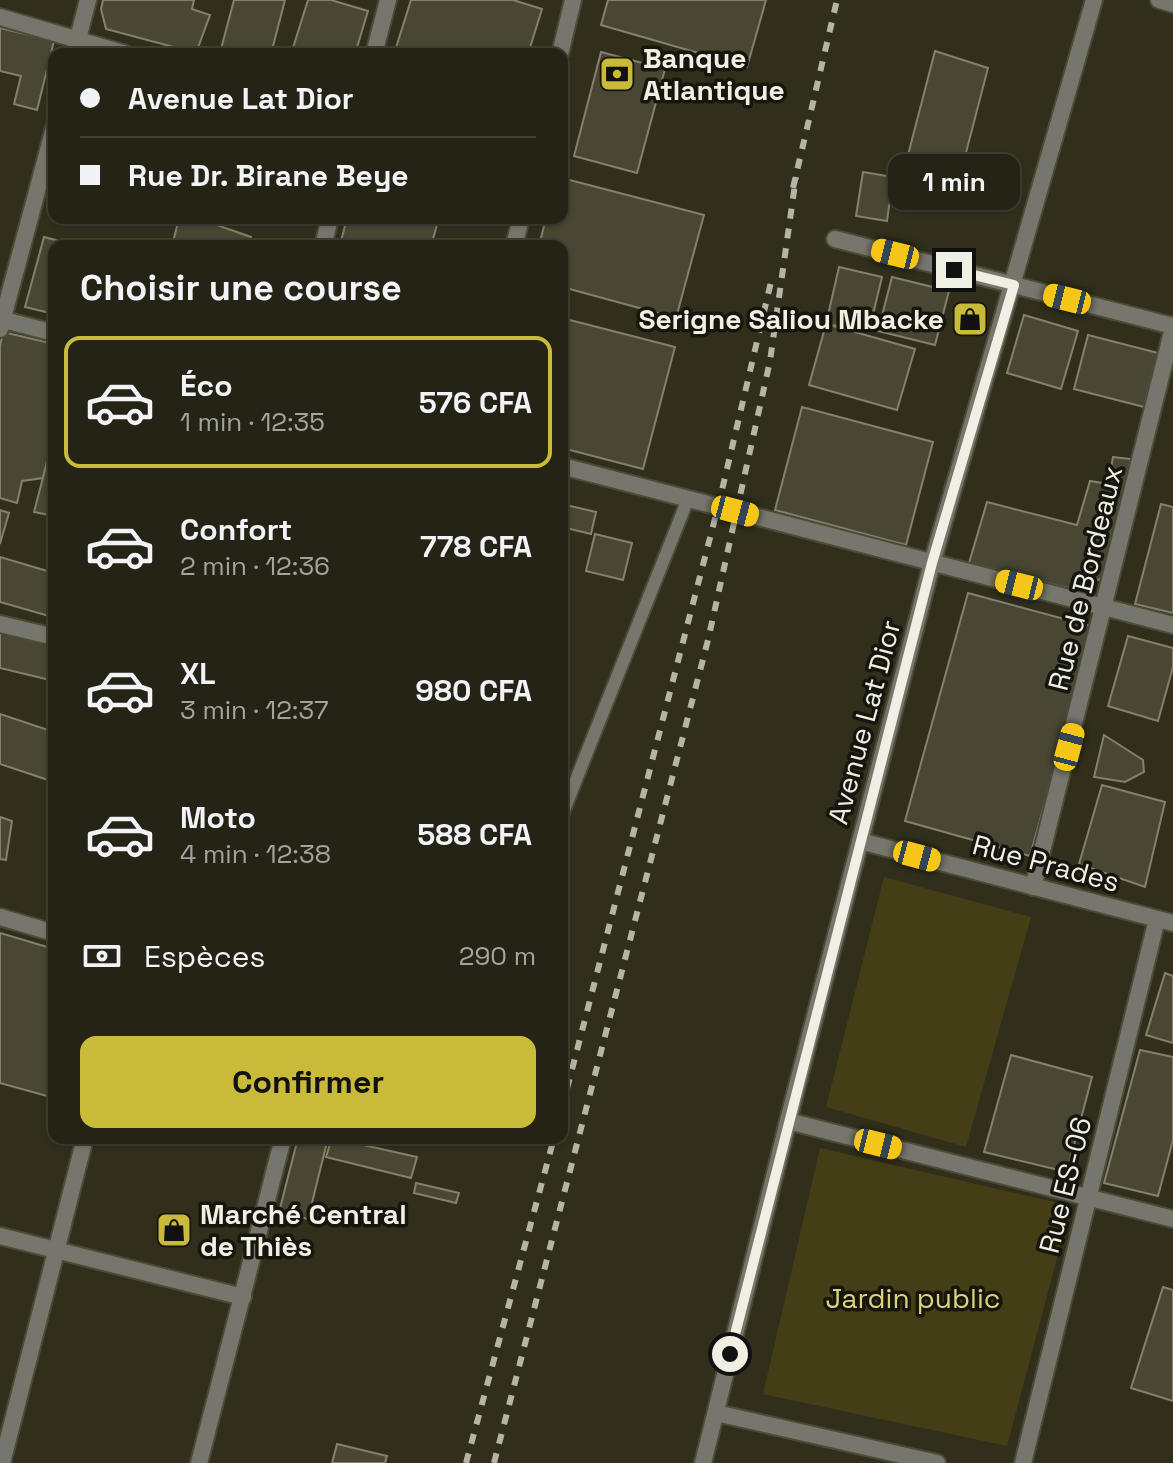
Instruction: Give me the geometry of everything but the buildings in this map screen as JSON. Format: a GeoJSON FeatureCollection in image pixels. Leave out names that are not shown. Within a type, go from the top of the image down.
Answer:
{"type":"FeatureCollection","features":[{"type":"Feature","properties":{"kind":"street"},"geometry":{"type":"LineString","coordinates":[[0,17],[76,46],[88,0]]}},
{"type":"Feature","properties":{"kind":"street"},"geometry":{"type":"LineString","coordinates":[[376,48],[388,0]]}},
{"type":"Feature","properties":{"kind":"street"},"geometry":{"type":"LineString","coordinates":[[561,48],[573,0]]}},
{"type":"Feature","properties":{"kind":"street","name":"Avenue Lat Dior"},"geometry":{"type":"LineString","coordinates":[[703,1463],[932,563],[1094,0]]}},
{"type":"Feature","properties":{"kind":"street"},"geometry":{"type":"LineString","coordinates":[[1159,0],[1173,4]]}},
{"type":"Feature","properties":{"kind":"street"},"geometry":{"type":"LineString","coordinates":[[48,150],[1,323],[48,332]]}},
{"type":"Feature","properties":{"kind":"street"},"geometry":{"type":"LineString","coordinates":[[835,239],[1173,327]]}},
{"type":"Feature","properties":{"kind":"street","name":"Rue de Bordeaux"},"geometry":{"type":"LineString","coordinates":[[1033,887],[1173,327]]}},
{"type":"Feature","properties":{"kind":"street"},"geometry":{"type":"LineString","coordinates":[[568,468],[1173,625]]}},
{"type":"Feature","properties":{"kind":"street"},"geometry":{"type":"LineString","coordinates":[[0,624],[48,636]]}},
{"type":"Feature","properties":{"kind":"street","name":"Rue Prades"},"geometry":{"type":"LineString","coordinates":[[860,841],[1165,921]]}},
{"type":"Feature","properties":{"kind":"street"},"geometry":{"type":"LineString","coordinates":[[0,917],[48,931]]}},
{"type":"Feature","properties":{"kind":"street","name":"Rue ES-06"},"geometry":{"type":"LineString","coordinates":[[1023,1463],[1088,1197],[1165,921]]}},
{"type":"Feature","properties":{"kind":"street"},"geometry":{"type":"LineString","coordinates":[[788,1121],[1173,1219]]}},
{"type":"Feature","properties":{"kind":"street"},"geometry":{"type":"LineString","coordinates":[[2,1463],[84,1144]]}},
{"type":"Feature","properties":{"kind":"street"},"geometry":{"type":"LineString","coordinates":[[199,1463],[281,1144]]}},
{"type":"Feature","properties":{"kind":"street"},"geometry":{"type":"LineString","coordinates":[[0,1236],[243,1297]]}},
{"type":"Feature","properties":{"kind":"street"},"geometry":{"type":"LineString","coordinates":[[716,1413],[937,1463]]}},
{"type":"Feature","properties":{"kind":"lane"},"geometry":{"type":"LineString","coordinates":[[568,800],[688,499]]}},
{"type":"Feature","properties":{"kind":"green space"},"geometry":{"type":"Polygon","coordinates":[[[884,877],[1031,917],[966,1147],[826,1107],[884,877]]]}},
{"type":"Feature","properties":{"kind":"green space","name":"Jardin public"},"geometry":{"type":"Polygon","coordinates":[[[820,1148],[1071,1206],[1007,1446],[763,1394],[820,1148]]]}},
{"type":"Feature","properties":{"kind":"railway"},"geometry":{"type":"LineString","coordinates":[[793,188],[837,0]]}},
{"type":"Feature","properties":{"kind":"railway"},"geometry":{"type":"LineString","coordinates":[[494,1463],[708,640],[770,361],[796,177]]}},
{"type":"Feature","properties":{"kind":"railway"},"geometry":{"type":"LineString","coordinates":[[568,1085],[718,507],[771,282]]}},
{"type":"Feature","properties":{"kind":"railway"},"geometry":{"type":"LineString","coordinates":[[466,1463],[552,1144]]}},
{"type":"Feature","properties":{"kind":"place","name":"Banque Atlantique"},"geometry":{"type":"Point","coordinates":[617,74]}},
{"type":"Feature","properties":{"kind":"place","name":"Serigne Saliou Mbacke"},"geometry":{"type":"Point","coordinates":[970,319]}},
{"type":"Feature","properties":{"kind":"place","name":"Marché Central de Thiès"},"geometry":{"type":"Point","coordinates":[174,1230]}},
{"type":"Feature","properties":{"kind":"route"},"geometry":{"type":"LineString","coordinates":[[730,1354],[932,563],[1014,285],[954,270]]}}]}
